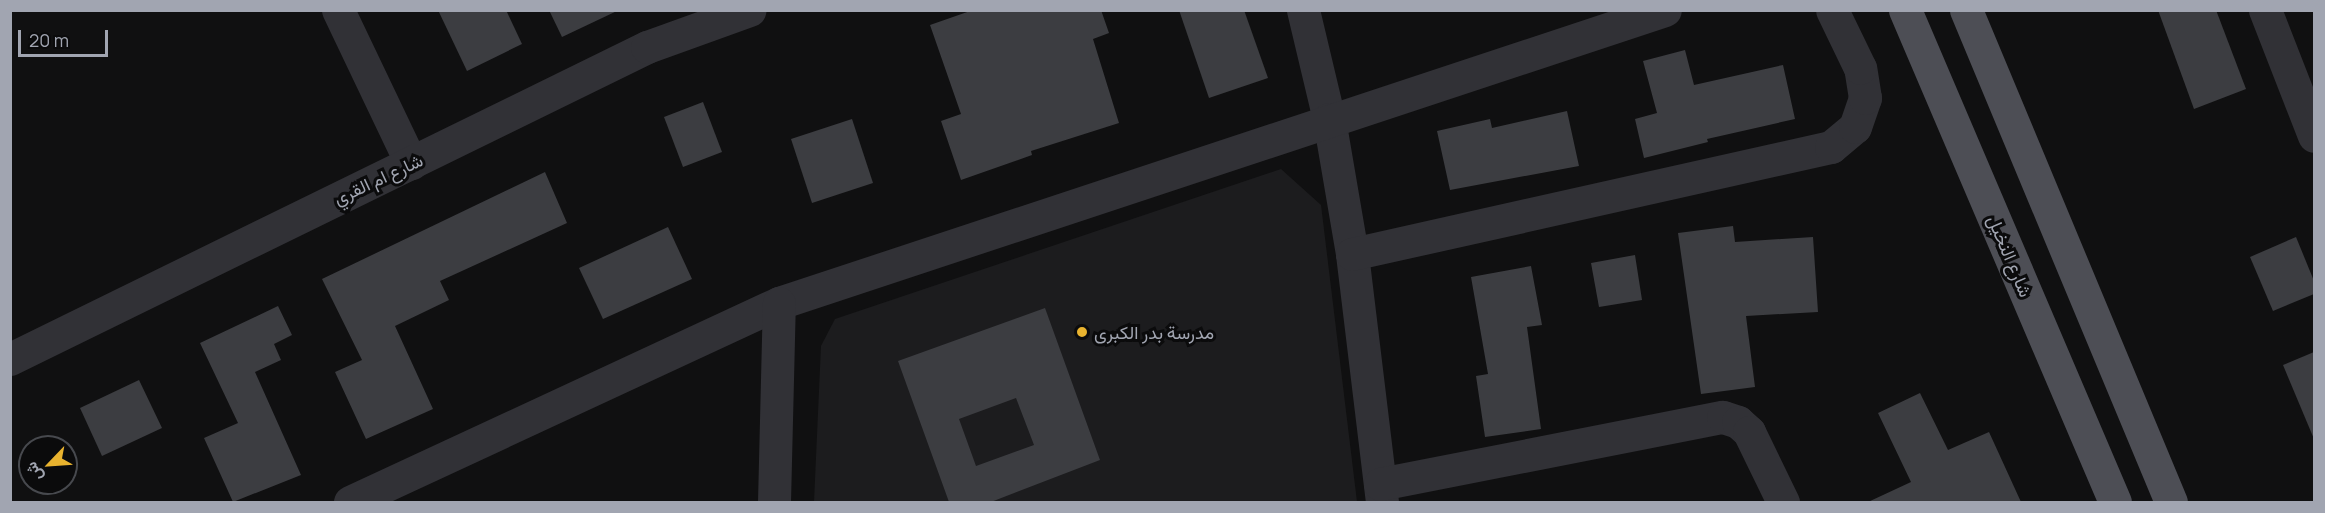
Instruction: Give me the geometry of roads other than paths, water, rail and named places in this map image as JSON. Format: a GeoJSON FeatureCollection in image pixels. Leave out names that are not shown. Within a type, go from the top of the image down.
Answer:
{"type":"FeatureCollection","features":[{"type":"Feature","properties":{"kind":"main road","name":"شارع النخيل"},"geometry":{"type":"LineString","coordinates":[[1905,10],[2115,502]]}},
{"type":"Feature","properties":{"kind":"main road"},"geometry":{"type":"LineString","coordinates":[[1966,10],[2171,502]]}},
{"type":"Feature","properties":{"kind":"street"},"geometry":{"type":"LineString","coordinates":[[338,10],[411,163]]}},
{"type":"Feature","properties":{"kind":"street","name":"شارع ام القري"},"geometry":{"type":"LineString","coordinates":[[10,359],[647,47],[694,19],[750,10]]}},
{"type":"Feature","properties":{"kind":"street"},"geometry":{"type":"LineString","coordinates":[[1304,10],[1329,119],[1352,254],[1381,493],[1723,417],[1738,422],[1749,432],[1783,502]]}},
{"type":"Feature","properties":{"kind":"street"},"geometry":{"type":"LineString","coordinates":[[350,502],[779,303],[1329,119],[1665,10]]}},
{"type":"Feature","properties":{"kind":"street"},"geometry":{"type":"LineString","coordinates":[[1352,254],[1831,147],[1855,127],[1865,99],[1860,68],[1832,10]]}},
{"type":"Feature","properties":{"kind":"street"},"geometry":{"type":"LineString","coordinates":[[2265,10],[2301,66],[2314,136]]}},
{"type":"Feature","properties":{"kind":"street"},"geometry":{"type":"LineString","coordinates":[[774,502],[779,303]]}},
{"type":"Feature","properties":{"kind":"place","name":"مدرسة بدر الكبرى"},"geometry":{"type":"Point","coordinates":[1082,332]}}]}
